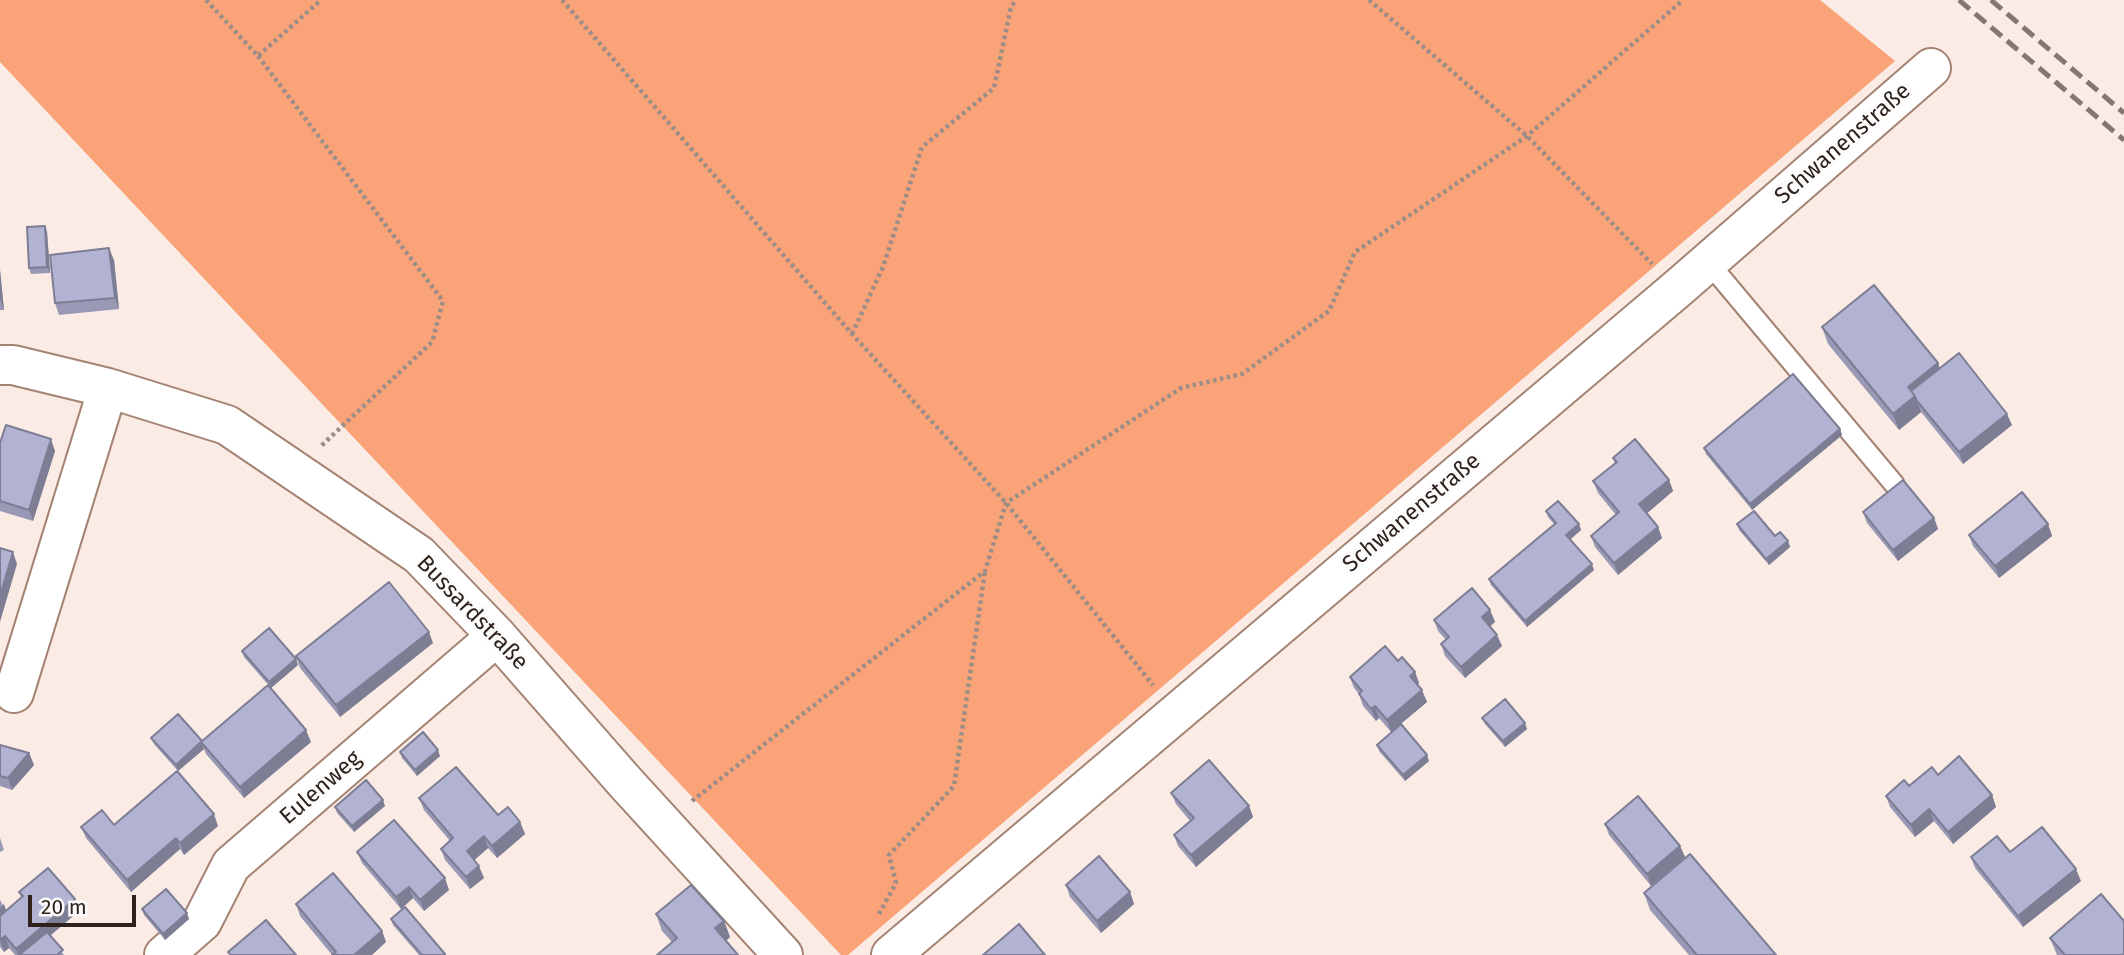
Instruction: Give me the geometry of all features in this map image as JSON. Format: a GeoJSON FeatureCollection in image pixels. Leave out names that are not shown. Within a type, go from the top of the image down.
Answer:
{"type":"FeatureCollection","features":[{"type":"Feature","properties":{"kind":"street","name":"Schwanenstraße"},"geometry":{"type":"LineString","coordinates":[[891,955],[1677,289],[1931,68]]}},
{"type":"Feature","properties":{"kind":"street","name":"Bussardstraße"},"geometry":{"type":"LineString","coordinates":[[0,365],[13,365],[108,388],[227,425],[419,555],[497,636],[783,955]]}},
{"type":"Feature","properties":{"kind":"street"},"geometry":{"type":"LineString","coordinates":[[14,693],[108,388]]}},
{"type":"Feature","properties":{"kind":"street","name":"Eulenweg"},"geometry":{"type":"LineString","coordinates":[[164,955],[202,922],[231,865],[497,636]]}},
{"type":"Feature","properties":{"kind":"lane"},"geometry":{"type":"LineString","coordinates":[[1708,262],[1894,484]]}},
{"type":"Feature","properties":{"kind":"path"},"geometry":{"type":"LineString","coordinates":[[206,0],[258,56],[443,301],[432,342],[295,471]]}},
{"type":"Feature","properties":{"kind":"path"},"geometry":{"type":"LineString","coordinates":[[258,56],[321,0]]}},
{"type":"Feature","properties":{"kind":"path"},"geometry":{"type":"LineString","coordinates":[[562,0],[852,334],[1006,503],[1176,713]]}},
{"type":"Feature","properties":{"kind":"path"},"geometry":{"type":"LineString","coordinates":[[852,334],[883,267],[922,147],[994,88],[1011,7],[1016,0]]}},
{"type":"Feature","properties":{"kind":"path"},"geometry":{"type":"LineString","coordinates":[[1369,0],[1527,136],[1677,289]]}},
{"type":"Feature","properties":{"kind":"path"},"geometry":{"type":"LineString","coordinates":[[877,919],[896,883],[889,855],[954,786],[985,571],[1006,503],[1181,388],[1242,374],[1329,311],[1355,252],[1527,136],[1684,0]]}},
{"type":"Feature","properties":{"kind":"path"},"geometry":{"type":"LineString","coordinates":[[663,824],[985,571]]}},
{"type":"Feature","properties":{"kind":"shaded area"},"geometry":{"type":"Polygon","coordinates":[[[0,0],[1820,0],[1895,61],[848,955],[841,955],[0,62],[0,0]]]}},
{"type":"Feature","properties":{"kind":"building"},"geometry":{"type":"Polygon","coordinates":[[[45,226],[47,267],[29,268],[27,227],[45,226]]]}},
{"type":"Feature","properties":{"kind":"building"},"geometry":{"type":"Polygon","coordinates":[[[109,248],[115,298],[55,303],[50,255],[109,248]]]}},
{"type":"Feature","properties":{"kind":"building"},"geometry":{"type":"Polygon","coordinates":[[[1874,285],[1938,363],[1908,387],[1915,396],[1893,414],[1822,327],[1874,285]]]}},
{"type":"Feature","properties":{"kind":"building"},"geometry":{"type":"Polygon","coordinates":[[[1959,353],[2007,414],[1959,452],[1911,391],[1959,353]]]}},
{"type":"Feature","properties":{"kind":"building"},"geometry":{"type":"Polygon","coordinates":[[[1793,374],[1840,429],[1750,504],[1704,448],[1793,374]]]}},
{"type":"Feature","properties":{"kind":"building"},"geometry":{"type":"Polygon","coordinates":[[[6,425],[51,439],[29,510],[0,501],[0,443],[6,425]]]}},
{"type":"Feature","properties":{"kind":"building"},"geometry":{"type":"Polygon","coordinates":[[[1635,439],[1669,480],[1639,504],[1658,527],[1614,563],[1591,536],[1619,512],[1593,481],[1617,462],[1613,458],[1635,439]]]}},
{"type":"Feature","properties":{"kind":"building"},"geometry":{"type":"Polygon","coordinates":[[[1903,480],[1934,518],[1893,550],[1863,512],[1903,480]]]}},
{"type":"Feature","properties":{"kind":"building"},"geometry":{"type":"Polygon","coordinates":[[[2022,492],[2048,524],[1995,566],[1969,535],[2022,492]]]}},
{"type":"Feature","properties":{"kind":"building"},"geometry":{"type":"Polygon","coordinates":[[[1558,501],[1579,524],[1566,535],[1592,564],[1525,621],[1489,579],[1556,523],[1546,511],[1558,501]]]}},
{"type":"Feature","properties":{"kind":"building"},"geometry":{"type":"Polygon","coordinates":[[[1754,511],[1775,536],[1780,532],[1788,541],[1766,559],[1737,524],[1754,511]]]}},
{"type":"Feature","properties":{"kind":"building"},"geometry":{"type":"Polygon","coordinates":[[[0,548],[13,552],[0,596],[0,548]]]}},
{"type":"Feature","properties":{"kind":"building"},"geometry":{"type":"Polygon","coordinates":[[[389,582],[429,632],[336,705],[296,656],[389,582]]]}},
{"type":"Feature","properties":{"kind":"building"},"geometry":{"type":"Polygon","coordinates":[[[1472,588],[1490,610],[1482,617],[1497,635],[1461,667],[1441,644],[1449,637],[1434,620],[1472,588]]]}},
{"type":"Feature","properties":{"kind":"building"},"geometry":{"type":"Polygon","coordinates":[[[269,628],[296,659],[269,682],[242,651],[269,628]]]}},
{"type":"Feature","properties":{"kind":"building"},"geometry":{"type":"Polygon","coordinates":[[[1385,646],[1398,661],[1402,657],[1415,672],[1410,676],[1422,690],[1387,720],[1375,706],[1371,709],[1359,694],[1362,691],[1350,677],[1385,646]]]}},
{"type":"Feature","properties":{"kind":"building"},"geometry":{"type":"Polygon","coordinates":[[[268,685],[306,730],[240,787],[201,742],[268,685]]]}},
{"type":"Feature","properties":{"kind":"building"},"geometry":{"type":"Polygon","coordinates":[[[1505,699],[1525,723],[1503,741],[1482,718],[1505,699]]]}},
{"type":"Feature","properties":{"kind":"building"},"geometry":{"type":"Polygon","coordinates":[[[178,714],[202,741],[176,765],[151,738],[178,714]]]}},
{"type":"Feature","properties":{"kind":"building"},"geometry":{"type":"Polygon","coordinates":[[[1401,724],[1427,755],[1403,775],[1377,745],[1401,724]]]}},
{"type":"Feature","properties":{"kind":"building"},"geometry":{"type":"Polygon","coordinates":[[[423,732],[438,750],[415,770],[400,752],[423,732]]]}},
{"type":"Feature","properties":{"kind":"building"},"geometry":{"type":"Polygon","coordinates":[[[0,745],[29,753],[8,778],[0,776],[0,745]]]}},
{"type":"Feature","properties":{"kind":"building"},"geometry":{"type":"Polygon","coordinates":[[[1959,756],[1992,795],[1948,832],[1929,809],[1911,825],[1886,796],[1904,780],[1909,786],[1932,767],[1938,775],[1959,756]]]}},
{"type":"Feature","properties":{"kind":"building"},"geometry":{"type":"Polygon","coordinates":[[[1209,760],[1249,806],[1191,855],[1174,835],[1194,818],[1171,793],[1209,760]]]}},
{"type":"Feature","properties":{"kind":"building"},"geometry":{"type":"Polygon","coordinates":[[[456,767],[498,815],[508,807],[520,822],[492,846],[484,836],[467,851],[479,866],[466,877],[441,849],[453,838],[419,798],[456,767]]]}},
{"type":"Feature","properties":{"kind":"building"},"geometry":{"type":"Polygon","coordinates":[[[177,771],[214,814],[180,843],[176,838],[127,880],[81,827],[102,810],[114,825],[177,771]]]}},
{"type":"Feature","properties":{"kind":"building"},"geometry":{"type":"Polygon","coordinates":[[[366,780],[383,800],[352,826],[335,807],[366,780]]]}},
{"type":"Feature","properties":{"kind":"building"},"geometry":{"type":"Polygon","coordinates":[[[1638,796],[1680,846],[1647,874],[1605,824],[1638,796]]]}},
{"type":"Feature","properties":{"kind":"building"},"geometry":{"type":"Polygon","coordinates":[[[394,820],[445,878],[420,900],[409,887],[396,897],[357,852],[394,820]]]}},
{"type":"Feature","properties":{"kind":"building"},"geometry":{"type":"Polygon","coordinates":[[[2042,827],[2076,869],[2018,916],[1971,857],[1997,836],[2010,852],[2042,827]]]}},
{"type":"Feature","properties":{"kind":"building"},"geometry":{"type":"Polygon","coordinates":[[[1690,854],[1776,955],[1697,955],[1644,893],[1690,854]]]}},
{"type":"Feature","properties":{"kind":"building"},"geometry":{"type":"Polygon","coordinates":[[[1099,856],[1130,892],[1097,921],[1066,885],[1099,856]]]}},
{"type":"Feature","properties":{"kind":"building"},"geometry":{"type":"Polygon","coordinates":[[[48,868],[75,899],[16,949],[5,936],[0,940],[0,916],[23,896],[19,892],[48,868]]]}},
{"type":"Feature","properties":{"kind":"building"},"geometry":{"type":"Polygon","coordinates":[[[333,873],[382,931],[354,955],[332,955],[336,952],[296,904],[333,873]]]}},
{"type":"Feature","properties":{"kind":"building"},"geometry":{"type":"Polygon","coordinates":[[[691,885],[724,921],[715,928],[738,955],[657,955],[677,938],[656,914],[691,885]]]}},
{"type":"Feature","properties":{"kind":"building"},"geometry":{"type":"Polygon","coordinates":[[[166,889],[187,913],[163,934],[142,909],[166,889]]]}},
{"type":"Feature","properties":{"kind":"building"},"geometry":{"type":"Polygon","coordinates":[[[2101,894],[2124,921],[2124,955],[2065,955],[2050,938],[2101,894]]]}},
{"type":"Feature","properties":{"kind":"building"},"geometry":{"type":"Polygon","coordinates":[[[405,907],[444,955],[422,955],[391,919],[405,907]]]}},
{"type":"Feature","properties":{"kind":"building"},"geometry":{"type":"Polygon","coordinates":[[[266,920],[296,955],[231,955],[228,952],[266,920]]]}},
{"type":"Feature","properties":{"kind":"building"},"geometry":{"type":"Polygon","coordinates":[[[1019,924],[1045,955],[983,955],[1019,924]]]}},
{"type":"Feature","properties":{"kind":"building"},"geometry":{"type":"Polygon","coordinates":[[[47,932],[63,950],[57,955],[19,955],[47,932]]]}},
{"type":"Feature","properties":{"kind":"railway"},"geometry":{"type":"LineString","coordinates":[[1959,0],[2124,140]]}},
{"type":"Feature","properties":{"kind":"railway"},"geometry":{"type":"LineString","coordinates":[[1991,0],[2124,113]]}}]}
